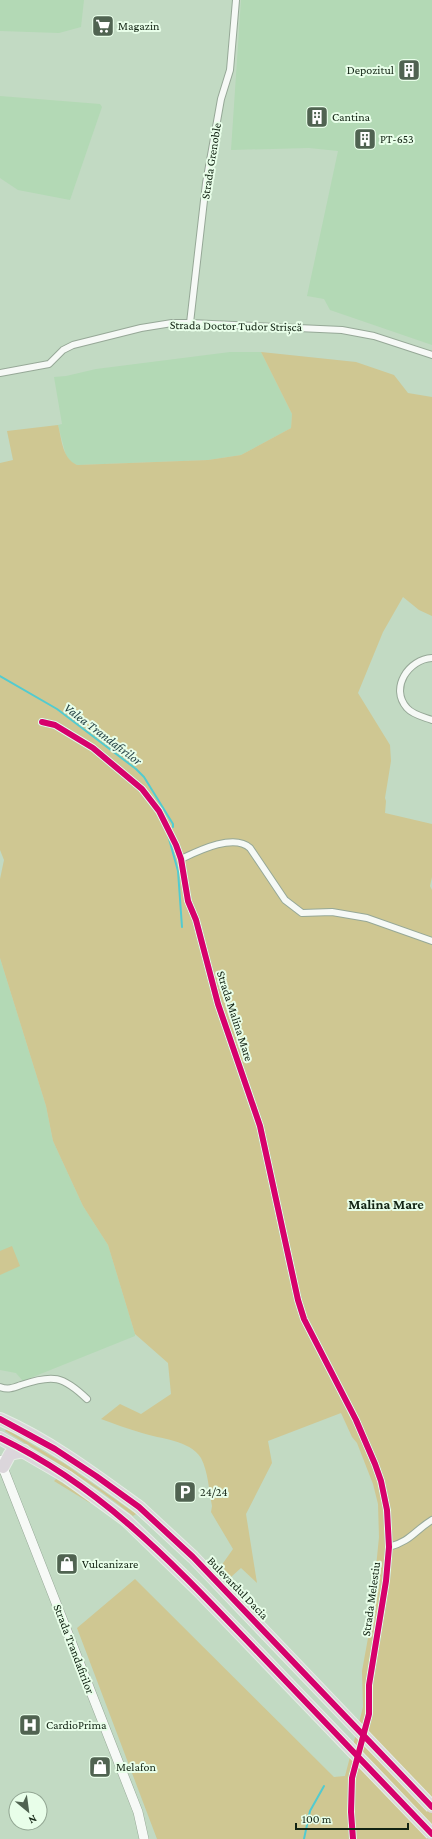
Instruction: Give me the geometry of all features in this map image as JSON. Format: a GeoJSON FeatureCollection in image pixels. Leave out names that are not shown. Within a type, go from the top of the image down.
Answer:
{"type":"FeatureCollection","features":[{"type":"Feature","properties":{"kind":"highway","name":"Bulevardul Dacia"},"geometry":{"type":"LineString","coordinates":[[0,1419],[55,1449],[139,1507],[193,1557],[432,1806]]}},
{"type":"Feature","properties":{"kind":"highway"},"geometry":{"type":"LineString","coordinates":[[0,1438],[67,1477],[126,1520],[194,1586],[432,1834]]}},
{"type":"Feature","properties":{"kind":"highway"},"geometry":{"type":"LineString","coordinates":[[1,1463],[10,1454],[24,1451]]}},
{"type":"Feature","properties":{"kind":"main road","name":"Strada Trandafirilor"},"geometry":{"type":"LineString","coordinates":[[1,1463],[138,1812],[144,1839]]}},
{"type":"Feature","properties":{"kind":"street","name":"Strada Grenoble"},"geometry":{"type":"LineString","coordinates":[[190,323],[206,183],[221,99],[230,70],[236,0]]}},
{"type":"Feature","properties":{"kind":"street","name":"Strada Doctor Tudor Strișcă"},"geometry":{"type":"LineString","coordinates":[[0,373],[49,364],[67,347],[90,340],[151,326],[190,323],[342,330],[374,336],[432,355]]}},
{"type":"Feature","properties":{"kind":"street"},"geometry":{"type":"LineString","coordinates":[[432,658],[417,661],[408,669],[401,685],[400,693],[406,707],[413,713],[432,720]]}},
{"type":"Feature","properties":{"kind":"street","name":"Strada Malina Mare"},"geometry":{"type":"LineString","coordinates":[[42,722],[55,725],[93,748],[142,789],[162,816],[176,845],[181,859],[188,901],[196,920],[218,1004],[260,1126],[298,1300],[304,1319],[331,1371]]}},
{"type":"Feature","properties":{"kind":"street"},"geometry":{"type":"LineString","coordinates":[[181,859],[203,849],[229,842],[242,842],[250,848],[286,900],[302,913],[332,912],[367,918],[432,942]]}},
{"type":"Feature","properties":{"kind":"street","name":"Strada Melestiu"},"geometry":{"type":"LineString","coordinates":[[331,1371],[356,1420],[382,1480],[387,1510],[388,1547],[382,1610],[369,1685],[369,1714],[352,1778],[350,1812],[354,1839]]}},
{"type":"Feature","properties":{"kind":"street"},"geometry":{"type":"LineString","coordinates":[[0,1387],[7,1390],[43,1378],[56,1378],[75,1388],[87,1399]]}},
{"type":"Feature","properties":{"kind":"street"},"geometry":{"type":"LineString","coordinates":[[388,1547],[409,1539],[432,1520]]}},
{"type":"Feature","properties":{"kind":"shaded area"},"geometry":{"type":"Polygon","coordinates":[[[0,0],[84,0],[81,27],[59,33],[0,31],[0,0]]]}},
{"type":"Feature","properties":{"kind":"shaded area"},"geometry":{"type":"Polygon","coordinates":[[[241,0],[432,0],[432,345],[330,310],[324,299],[307,296],[338,151],[309,148],[231,150],[241,0]]]}},
{"type":"Feature","properties":{"kind":"shaded area"},"geometry":{"type":"Polygon","coordinates":[[[0,96],[100,104],[102,107],[70,200],[18,190],[0,178],[0,96]]]}},
{"type":"Feature","properties":{"kind":"shaded area"},"geometry":{"type":"Polygon","coordinates":[[[230,352],[261,352],[292,414],[291,428],[241,455],[208,460],[77,465],[70,462],[66,456],[58,425],[62,424],[54,377],[66,376],[96,369],[230,352]]]}},
{"type":"Feature","properties":{"kind":"shaded area"},"geometry":{"type":"Polygon","coordinates":[[[261,352],[356,362],[394,375],[408,393],[432,397],[432,616],[419,610],[403,597],[383,632],[358,693],[390,745],[391,761],[385,798],[385,813],[432,824],[432,877],[430,886],[432,890],[432,1839],[157,1839],[77,1628],[135,1579],[334,1777],[345,1776],[363,1707],[362,1671],[370,1627],[379,1537],[378,1504],[373,1484],[357,1443],[352,1437],[341,1413],[268,1441],[272,1463],[246,1514],[257,1583],[241,1568],[231,1577],[221,1566],[233,1549],[211,1512],[212,1506],[207,1475],[201,1458],[196,1452],[190,1447],[174,1441],[149,1435],[101,1419],[120,1404],[141,1414],[171,1394],[168,1363],[135,1334],[108,1245],[83,1206],[53,1141],[46,1106],[0,958],[0,879],[4,860],[0,850],[0,463],[13,460],[7,431],[58,425],[65,453],[72,462],[77,465],[208,460],[241,455],[291,428],[292,414],[261,352]]]}},
{"type":"Feature","properties":{"kind":"shaded area"},"geometry":{"type":"Polygon","coordinates":[[[0,958],[46,1106],[53,1141],[83,1206],[108,1245],[135,1334],[135,1336],[23,1381],[16,1373],[0,1370],[0,958]]]}},
{"type":"Feature","properties":{"kind":"shaded area"},"geometry":{"type":"Polygon","coordinates":[[[12,1246],[20,1266],[0,1275],[0,1251],[12,1246]]]}},
{"type":"Feature","properties":{"kind":"shaded area"},"geometry":{"type":"Polygon","coordinates":[[[6,1429],[65,1464],[136,1514],[133,1516],[87,1482],[5,1431],[6,1429]]]}},
{"type":"Feature","properties":{"kind":"shaded area"},"geometry":{"type":"Polygon","coordinates":[[[56,1479],[89,1500],[90,1503],[54,1481],[56,1479]]]}},
{"type":"Feature","properties":{"kind":"waterway","name":"Valea Trandafirilor"},"geometry":{"type":"LineString","coordinates":[[0,676],[57,709],[136,769],[144,777],[173,824],[173,827]]}},
{"type":"Feature","properties":{"kind":"waterway","name":"Valea Trandafirilor"},"geometry":{"type":"LineString","coordinates":[[168,835],[178,871],[182,927]]}},
{"type":"Feature","properties":{"kind":"waterway","name":"Valea Trandafirilor"},"geometry":{"type":"LineString","coordinates":[[304,1839],[310,1811],[324,1786]]}},
{"type":"Feature","properties":{"kind":"cycle path"},"geometry":{"type":"LineString","coordinates":[[42,722],[55,725],[93,748],[142,789],[159,811],[176,845],[181,859],[188,901],[196,920],[218,1004],[260,1126],[298,1300],[304,1319],[356,1420],[381,1481],[387,1510],[389,1547],[386,1581],[369,1685],[369,1714],[352,1778],[351,1812],[353,1839]]}},
{"type":"Feature","properties":{"kind":"cycle path"},"geometry":{"type":"LineString","coordinates":[[0,1419],[55,1449],[139,1507],[193,1557],[432,1807]]}},
{"type":"Feature","properties":{"kind":"cycle path"},"geometry":{"type":"LineString","coordinates":[[0,1438],[38,1458],[73,1481],[106,1505],[137,1531],[196,1588],[432,1834]]}},
{"type":"Feature","properties":{"kind":"place","name":"Magazin"},"geometry":{"type":"Point","coordinates":[103,26]}},
{"type":"Feature","properties":{"kind":"place","name":"Depozitul"},"geometry":{"type":"Point","coordinates":[409,70]}},
{"type":"Feature","properties":{"kind":"place","name":"Cantina"},"geometry":{"type":"Point","coordinates":[317,117]}},
{"type":"Feature","properties":{"kind":"place","name":"PT-653"},"geometry":{"type":"Point","coordinates":[365,139]}},
{"type":"Feature","properties":{"kind":"place","name":"24/24"},"geometry":{"type":"Point","coordinates":[185,1492]}},
{"type":"Feature","properties":{"kind":"place","name":"Vulcanizare"},"geometry":{"type":"Point","coordinates":[67,1564]}},
{"type":"Feature","properties":{"kind":"place","name":"CardioPrima"},"geometry":{"type":"Point","coordinates":[30,1725]}},
{"type":"Feature","properties":{"kind":"place","name":"Melafon"},"geometry":{"type":"Point","coordinates":[100,1767]}},
{"type":"Feature","properties":{"kind":"district","name":"Malina Mare"},"geometry":{"type":"Point","coordinates":[386,1204]}}]}
